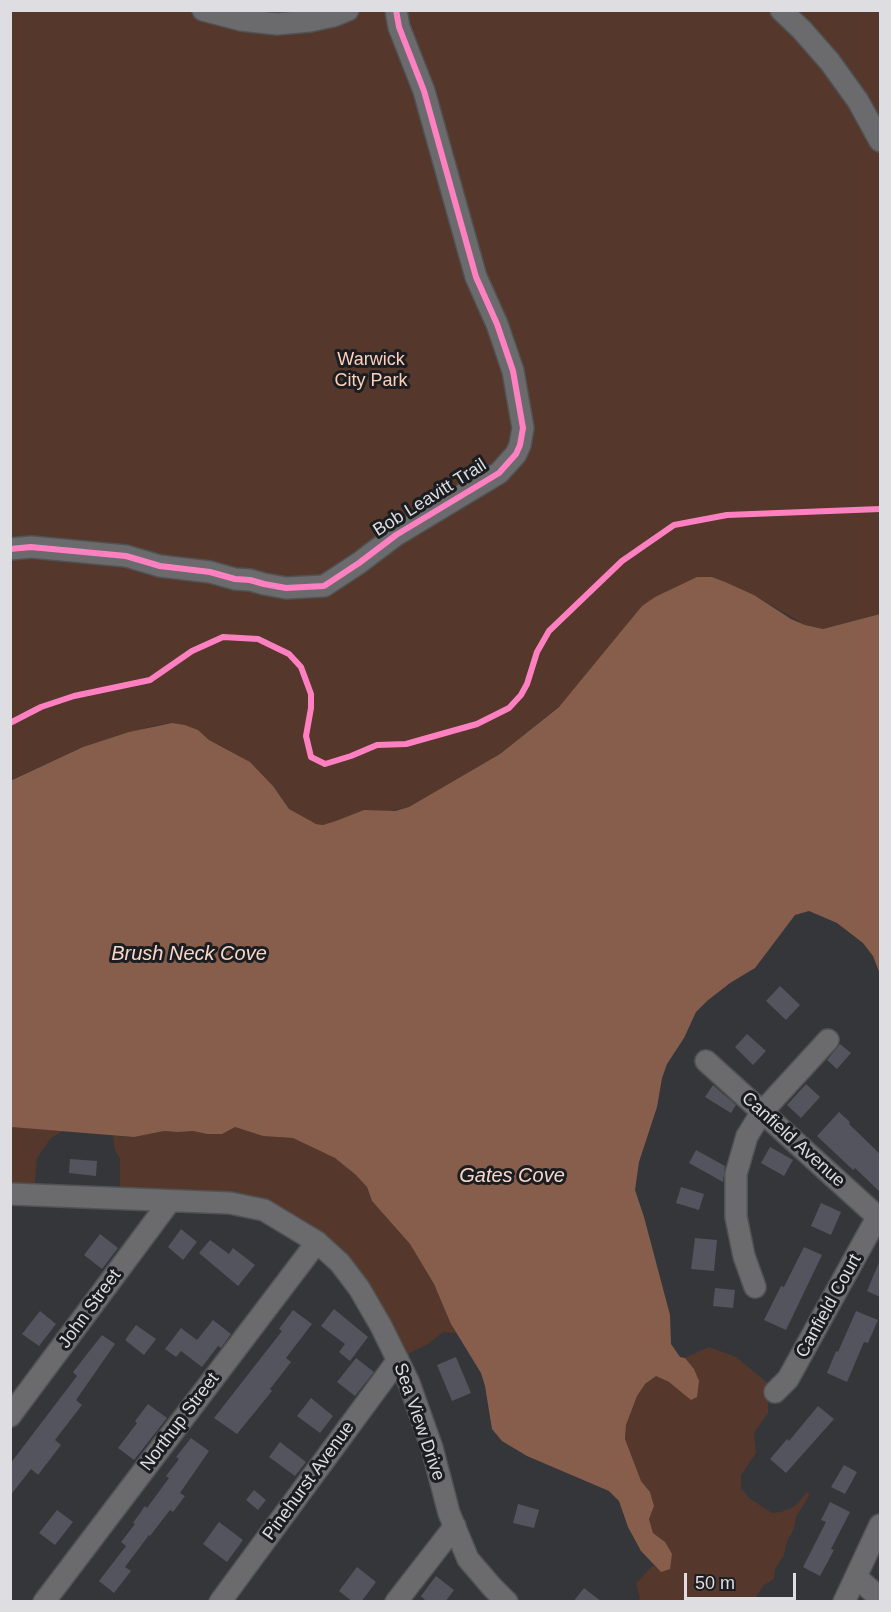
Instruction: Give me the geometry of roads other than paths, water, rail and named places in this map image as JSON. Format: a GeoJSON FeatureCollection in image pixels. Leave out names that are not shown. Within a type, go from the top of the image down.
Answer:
{"type":"FeatureCollection","features":[{"type":"Feature","properties":{"kind":"street"},"geometry":{"type":"LineString","coordinates":[[203,10],[241,20],[277,24],[310,21],[348,10]]}},
{"type":"Feature","properties":{"kind":"street","name":"Bob Leavitt Trail"},"geometry":{"type":"LineString","coordinates":[[10,549],[31,547],[126,556],[160,566],[210,572],[286,588],[324,586],[396,535],[499,473],[516,454],[523,429],[513,371],[497,324],[476,277],[424,91],[399,27],[396,10]]}},
{"type":"Feature","properties":{"kind":"street"},"geometry":{"type":"LineString","coordinates":[[781,10],[830,62],[858,101],[880,141]]}},
{"type":"Feature","properties":{"kind":"street"},"geometry":{"type":"LineString","coordinates":[[755,1287],[744,1256],[736,1217],[736,1174],[747,1136],[762,1112],[828,1040]]}},
{"type":"Feature","properties":{"kind":"street","name":"Canfield Avenue"},"geometry":{"type":"LineString","coordinates":[[706,1060],[879,1218]]}},
{"type":"Feature","properties":{"kind":"street","name":"Sea View Drive"},"geometry":{"type":"LineString","coordinates":[[10,1194],[230,1203],[264,1210],[317,1242],[340,1263],[359,1288],[398,1360],[409,1383],[432,1448],[449,1513],[468,1559],[507,1602]]}},
{"type":"Feature","properties":{"kind":"street","name":"John Street"},"geometry":{"type":"LineString","coordinates":[[10,1416],[170,1201]]}},
{"type":"Feature","properties":{"kind":"street","name":"Canfield Court"},"geometry":{"type":"LineString","coordinates":[[775,1392],[788,1379],[879,1218]]}},
{"type":"Feature","properties":{"kind":"street","name":"Northup Street"},"geometry":{"type":"LineString","coordinates":[[44,1602],[317,1242]]}},
{"type":"Feature","properties":{"kind":"street","name":"Pinehurst Avenue"},"geometry":{"type":"LineString","coordinates":[[220,1602],[398,1360]]}},
{"type":"Feature","properties":{"kind":"street"},"geometry":{"type":"LineString","coordinates":[[844,1602],[880,1525]]}},
{"type":"Feature","properties":{"kind":"street"},"geometry":{"type":"LineString","coordinates":[[396,1602],[455,1526]]}},
{"type":"Feature","properties":{"kind":"street"},"geometry":{"type":"LineString","coordinates":[[856,1577],[880,1598]]}},
{"type":"Feature","properties":{"kind":"water","name":"Brush Neck Cove"},"geometry":{"type":"Polygon","coordinates":[[[697,577],[712,577],[725,582],[754,595],[791,619],[823,629],[880,614],[880,974],[873,956],[863,943],[837,923],[809,911],[795,915],[755,968],[730,983],[696,1012],[684,1038],[667,1064],[657,1107],[639,1162],[635,1190],[670,1315],[671,1344],[680,1357],[685,1358],[694,1369],[699,1381],[697,1397],[691,1400],[669,1382],[656,1376],[645,1384],[637,1396],[626,1425],[625,1439],[641,1481],[650,1492],[654,1506],[649,1519],[653,1533],[665,1542],[672,1554],[670,1569],[661,1572],[641,1551],[628,1527],[619,1501],[609,1491],[527,1456],[502,1441],[492,1429],[481,1373],[451,1324],[434,1284],[410,1244],[372,1201],[367,1187],[335,1158],[293,1138],[263,1136],[235,1127],[222,1134],[164,1131],[134,1137],[11,1127],[10,781],[83,747],[129,732],[172,723],[198,730],[209,740],[250,762],[273,786],[289,809],[316,824],[323,825],[364,810],[395,811],[409,807],[500,754],[559,707],[642,606],[655,597],[697,577]]]}},
{"type":"Feature","properties":{"kind":"park label","name":"Warwick City Park"},"geometry":{"type":"Point","coordinates":[371,370]}},
{"type":"Feature","properties":{"kind":"water label","name":"Gates Cove"},"geometry":{"type":"Point","coordinates":[512,1176]}}]}
